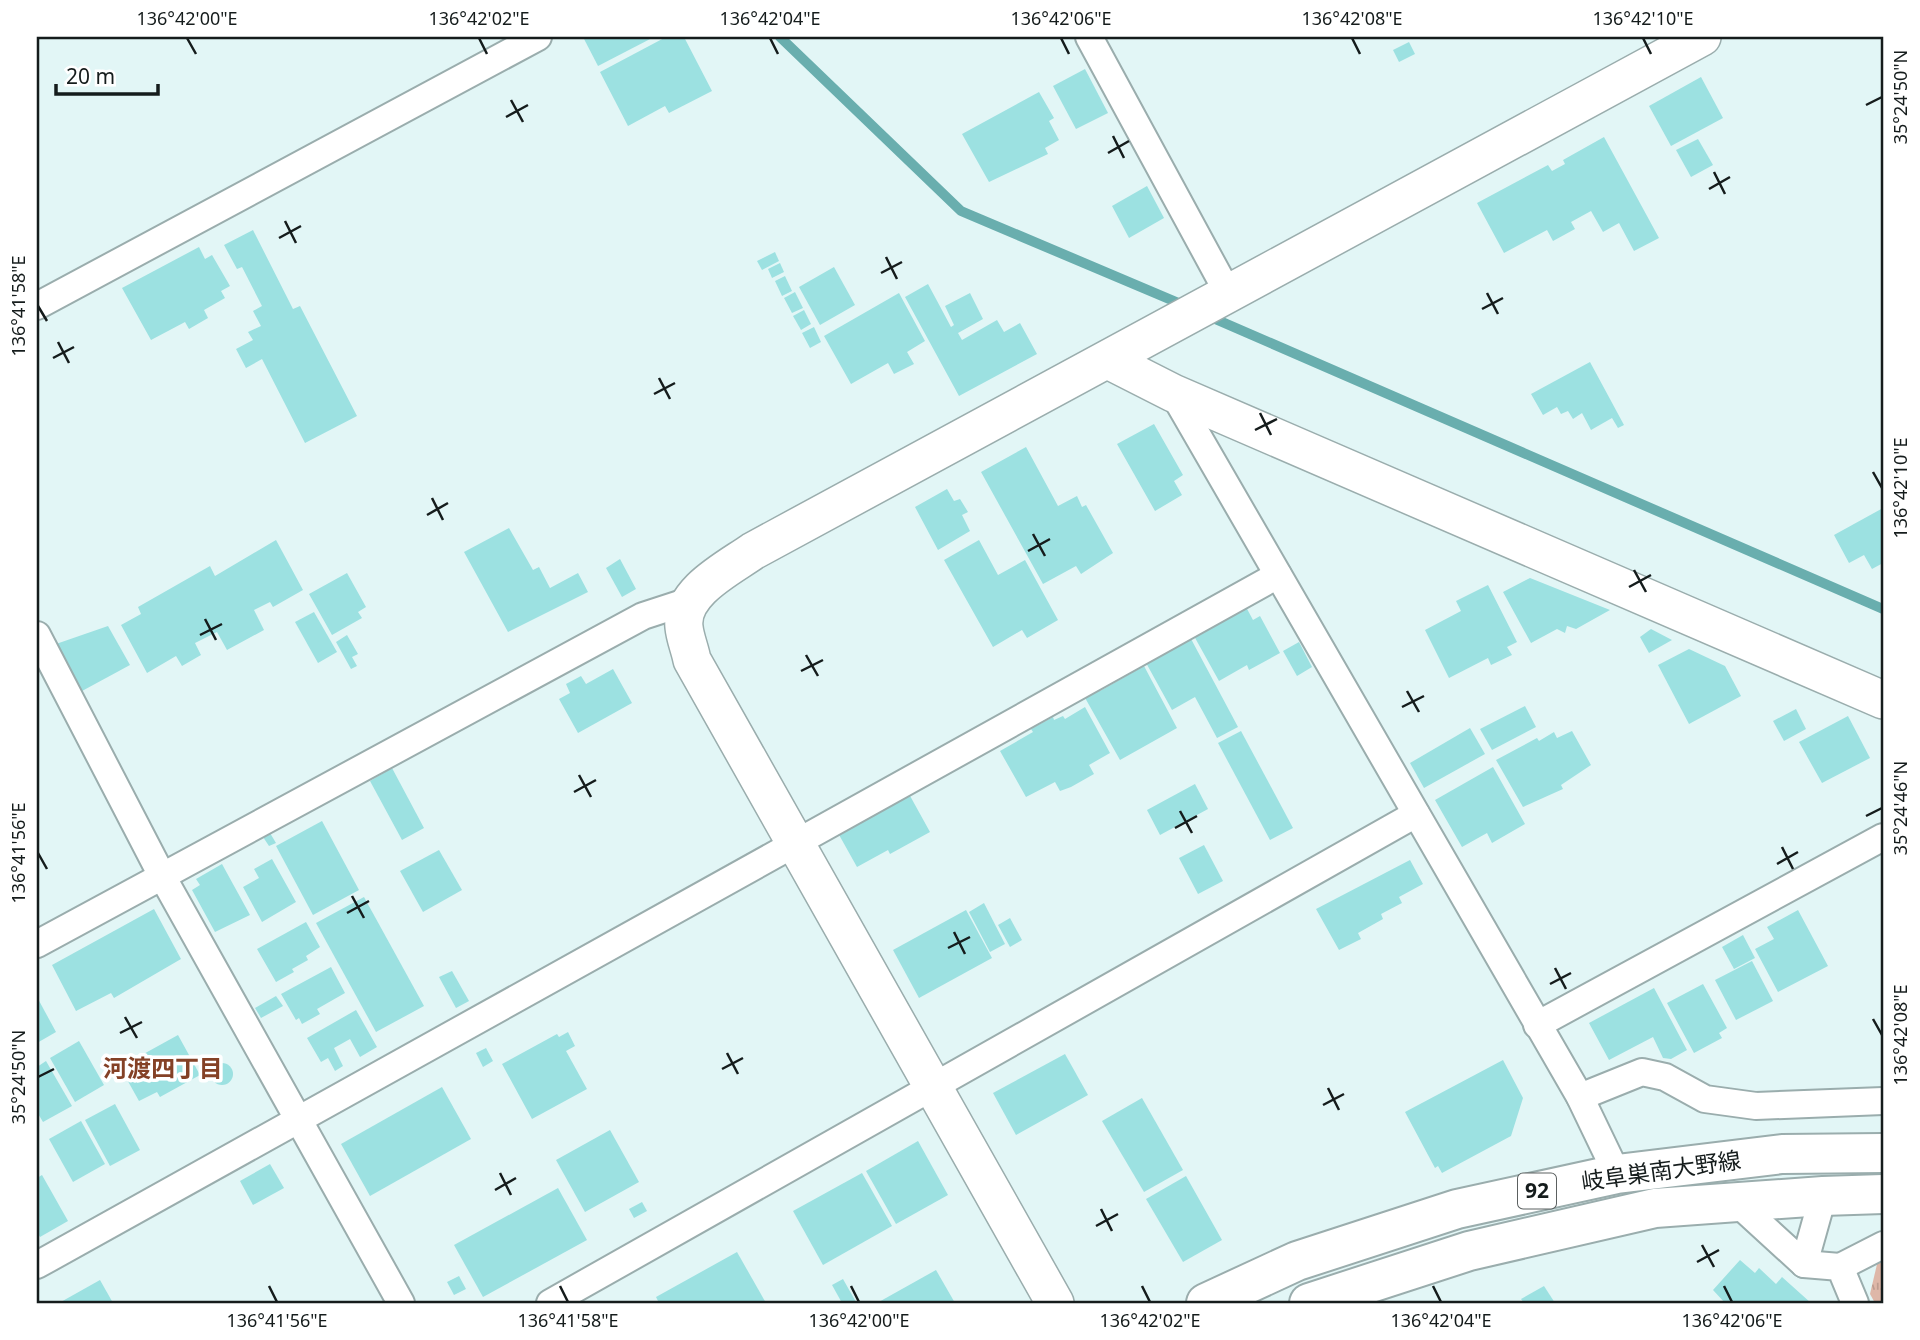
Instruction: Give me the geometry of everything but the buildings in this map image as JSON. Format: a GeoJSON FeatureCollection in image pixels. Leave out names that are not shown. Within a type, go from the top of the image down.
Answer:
{"type":"FeatureCollection","features":[{"type":"Feature","properties":{"kind":"main road","name":"岐阜巣南大野線"},"geometry":{"type":"LineString","coordinates":[[1206,1303],[1297,1261],[1457,1209],[1617,1174],[1782,1154],[1883,1153]]}},
{"type":"Feature","properties":{"kind":"main road","name":"岐阜巣南大野線"},"geometry":{"type":"LineString","coordinates":[[1309,1303],[1469,1251],[1655,1208],[1823,1195],[1883,1194]]}},
{"type":"Feature","properties":{"kind":"street"},"geometry":{"type":"LineString","coordinates":[[37,306],[538,37]]}},
{"type":"Feature","properties":{"kind":"street"},"geometry":{"type":"LineString","coordinates":[[1089,37],[1224,295]]}},
{"type":"Feature","properties":{"kind":"street"},"geometry":{"type":"LineString","coordinates":[[1055,1303],[692,660],[683,625],[692,600],[713,578],[753,551],[1702,37]]}},
{"type":"Feature","properties":{"kind":"street"},"geometry":{"type":"LineString","coordinates":[[1108,360],[1173,393],[1883,701]]}},
{"type":"Feature","properties":{"kind":"street"},"geometry":{"type":"LineString","coordinates":[[1173,393],[1580,1097],[1617,1174]]}},
{"type":"Feature","properties":{"kind":"street"},"geometry":{"type":"LineString","coordinates":[[37,1265],[298,1123],[793,843],[1278,575]]}},
{"type":"Feature","properties":{"kind":"street"},"geometry":{"type":"LineString","coordinates":[[37,944],[643,616],[692,600]]}},
{"type":"Feature","properties":{"kind":"street"},"geometry":{"type":"LineString","coordinates":[[40,650],[298,1123],[401,1303]]}},
{"type":"Feature","properties":{"kind":"street"},"geometry":{"type":"LineString","coordinates":[[550,1303],[1416,814]]}},
{"type":"Feature","properties":{"kind":"street"},"geometry":{"type":"LineString","coordinates":[[1538,1025],[1883,837]]}},
{"type":"Feature","properties":{"kind":"street"},"geometry":{"type":"LineString","coordinates":[[1580,1097],[1642,1072],[1665,1077],[1705,1099],[1756,1106],[1883,1101]]}},
{"type":"Feature","properties":{"kind":"street"},"geometry":{"type":"LineString","coordinates":[[1804,1264],[1823,1195]]}},
{"type":"Feature","properties":{"kind":"street"},"geometry":{"type":"LineString","coordinates":[[1735,1201],[1804,1264],[1840,1266],[1883,1245]]}},
{"type":"Feature","properties":{"kind":"street"},"geometry":{"type":"LineString","coordinates":[[1840,1266],[1855,1303]]}},
{"type":"Feature","properties":{"kind":"green space"},"geometry":{"type":"Polygon","coordinates":[[[1883,1258],[1883,1303],[1875,1303],[1870,1294],[1878,1260],[1883,1258]]]}},
{"type":"Feature","properties":{"kind":"waterway"},"geometry":{"type":"LineString","coordinates":[[780,37],[961,211],[1188,307]]}},
{"type":"Feature","properties":{"kind":"waterway"},"geometry":{"type":"LineString","coordinates":[[1206,315],[1883,609]]}},
{"type":"Feature","properties":{"kind":"district","name":"河渡四丁目"},"geometry":{"type":"Point","coordinates":[163,1069]}}]}
